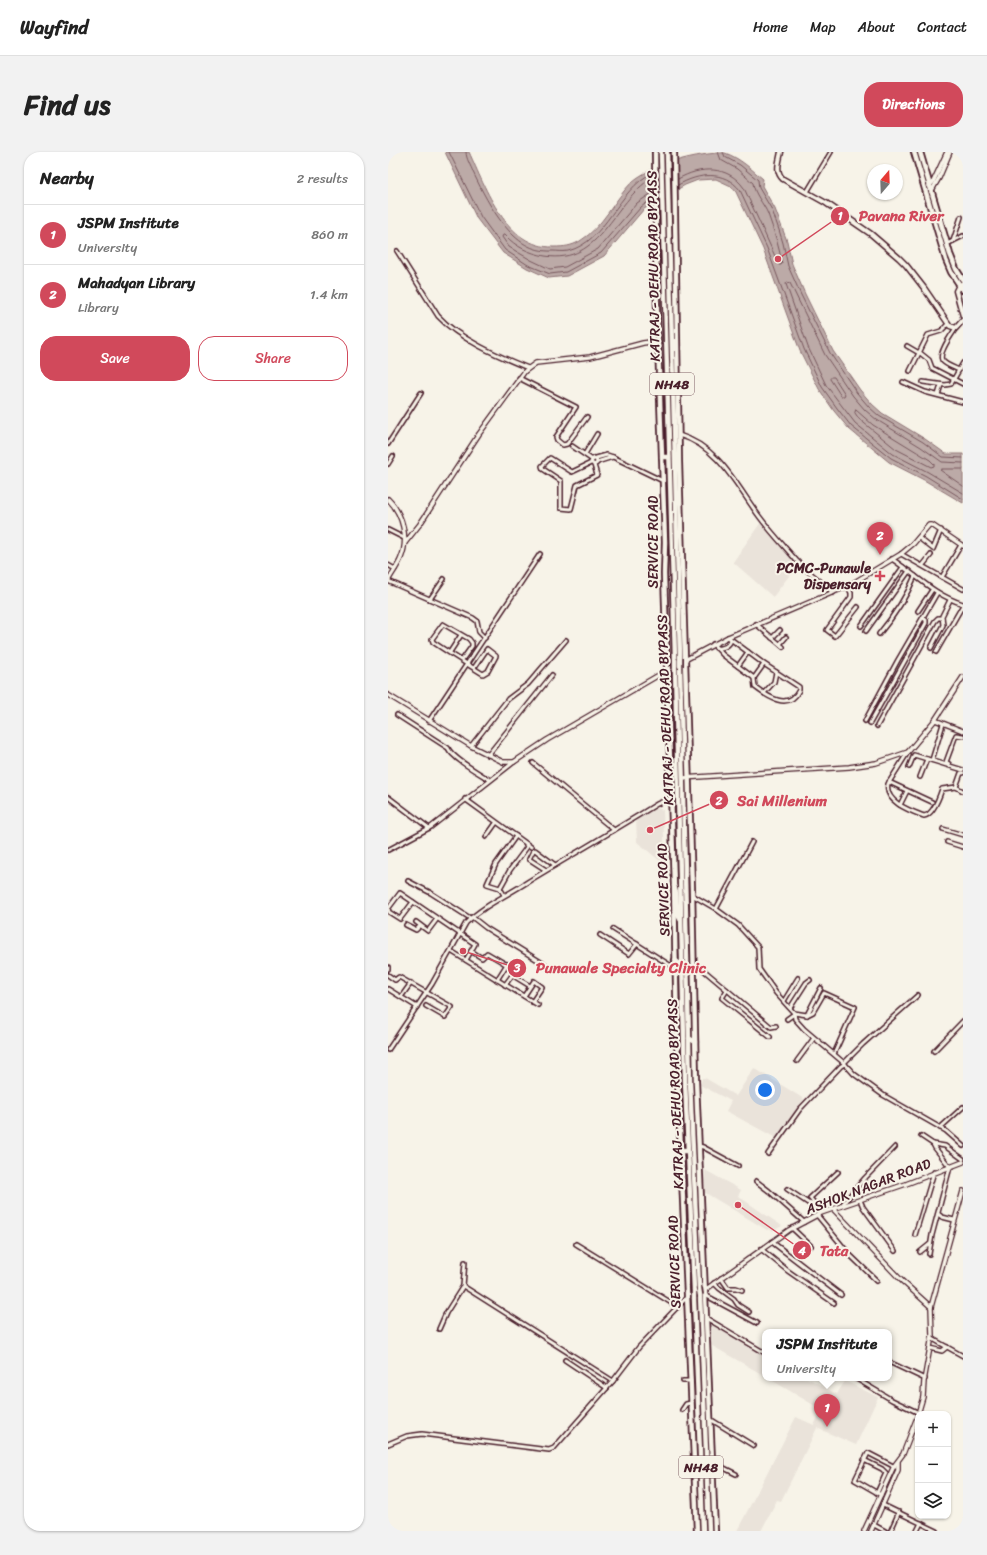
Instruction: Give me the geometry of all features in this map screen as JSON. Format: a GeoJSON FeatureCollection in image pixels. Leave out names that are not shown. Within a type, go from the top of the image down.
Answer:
{"type":"FeatureCollection","features":[{"type":"Feature","properties":{"kind":"main road"},"geometry":{"type":"LineString","coordinates":[[781,152],[778,170],[783,179],[826,203],[866,231],[899,258],[924,288],[948,324],[956,328],[963,320]]}},
{"type":"Feature","properties":{"kind":"main road"},"geometry":{"type":"LineString","coordinates":[[914,152],[927,186]]}},
{"type":"Feature","properties":{"kind":"main road"},"geometry":{"type":"LineString","coordinates":[[920,152],[946,260],[951,272],[962,283]]}},
{"type":"Feature","properties":{"kind":"main road","name":"SERVICE ROAD"},"geometry":{"type":"LineString","coordinates":[[655,154],[658,341],[664,482],[667,670],[675,960],[681,1151],[697,1531]]}},
{"type":"Feature","properties":{"kind":"main road","name":"KATRAJ - DEHU ROAD BYPASS"},"geometry":{"type":"LineString","coordinates":[[661,154],[682,966],[703,1531]]}},
{"type":"Feature","properties":{"kind":"main road","name":"KATRAJ - DEHU ROAD BYPASS"},"geometry":{"type":"LineString","coordinates":[[667,154],[670,303],[682,659],[680,666],[686,778],[690,1038],[699,1288],[703,1293],[709,1531]]}},
{"type":"Feature","properties":{"kind":"main road","name":"SERVICE ROAD"},"geometry":{"type":"LineString","coordinates":[[674,154],[682,659],[692,894],[703,1293],[706,1318],[715,1531]]}},
{"type":"Feature","properties":{"kind":"main road"},"geometry":{"type":"LineString","coordinates":[[929,193],[953,263],[962,283],[963,290]]}},
{"type":"Feature","properties":{"kind":"main road"},"geometry":{"type":"LineString","coordinates":[[962,283],[956,292],[963,316]]}},
{"type":"Feature","properties":{"kind":"main road"},"geometry":{"type":"LineString","coordinates":[[662,457],[669,457]]}},
{"type":"Feature","properties":{"kind":"main road"},"geometry":{"type":"LineString","coordinates":[[674,886],[677,893],[678,914],[681,920]]}},
{"type":"Feature","properties":{"kind":"main road"},"geometry":{"type":"LineString","coordinates":[[675,940],[682,939]]}},
{"type":"Feature","properties":{"kind":"main road"},"geometry":{"type":"LineString","coordinates":[[675,960],[682,966]]}},
{"type":"Feature","properties":{"kind":"main road"},"geometry":{"type":"LineString","coordinates":[[690,1038],[695,1042]]}},
{"type":"Feature","properties":{"kind":"main road"},"geometry":{"type":"LineString","coordinates":[[681,1151],[688,1151]]}},
{"type":"Feature","properties":{"kind":"street"},"geometry":{"type":"LineString","coordinates":[[807,192],[832,152]]}},
{"type":"Feature","properties":{"kind":"street"},"geometry":{"type":"LineString","coordinates":[[927,186],[934,182],[949,152]]}},
{"type":"Feature","properties":{"kind":"street"},"geometry":{"type":"LineString","coordinates":[[929,193],[949,152]]}},
{"type":"Feature","properties":{"kind":"street"},"geometry":{"type":"LineString","coordinates":[[953,241],[961,218]]}},
{"type":"Feature","properties":{"kind":"street"},"geometry":{"type":"LineString","coordinates":[[947,245],[963,236]]}},
{"type":"Feature","properties":{"kind":"street"},"geometry":{"type":"LineString","coordinates":[[397,251],[438,316],[450,328],[460,336],[528,368]]}},
{"type":"Feature","properties":{"kind":"street"},"geometry":{"type":"LineString","coordinates":[[910,371],[928,335],[938,332],[948,324]]}},
{"type":"Feature","properties":{"kind":"street"},"geometry":{"type":"LineString","coordinates":[[956,328],[944,349],[942,361],[959,370]]}},
{"type":"Feature","properties":{"kind":"street"},"geometry":{"type":"LineString","coordinates":[[405,543],[420,524],[479,434],[519,378],[528,368],[536,363],[590,357],[643,342],[658,341]]}},
{"type":"Feature","properties":{"kind":"street"},"geometry":{"type":"LineString","coordinates":[[907,346],[930,360],[932,368],[963,384]]}},
{"type":"Feature","properties":{"kind":"street"},"geometry":{"type":"LineString","coordinates":[[923,382],[949,385],[954,380],[963,363]]}},
{"type":"Feature","properties":{"kind":"street"},"geometry":{"type":"LineString","coordinates":[[519,378],[576,407],[556,437],[557,440],[563,445],[567,444],[587,417]]}},
{"type":"Feature","properties":{"kind":"street"},"geometry":{"type":"LineString","coordinates":[[934,384],[936,378]]}},
{"type":"Feature","properties":{"kind":"street"},"geometry":{"type":"LineString","coordinates":[[903,382],[925,392],[963,402]]}},
{"type":"Feature","properties":{"kind":"street"},"geometry":{"type":"LineString","coordinates":[[938,395],[941,385]]}},
{"type":"Feature","properties":{"kind":"street"},"geometry":{"type":"LineString","coordinates":[[388,444],[421,393]]}},
{"type":"Feature","properties":{"kind":"street"},"geometry":{"type":"LineString","coordinates":[[585,454],[597,434]]}},
{"type":"Feature","properties":{"kind":"street"},"geometry":{"type":"LineString","coordinates":[[679,435],[693,440],[719,459],[733,477],[758,515],[802,567],[833,593]]}},
{"type":"Feature","properties":{"kind":"street"},"geometry":{"type":"LineString","coordinates":[[572,446],[585,454],[592,462],[598,475],[577,485],[571,509],[561,508],[561,481],[543,469],[542,466],[550,458],[572,472],[592,462],[607,455],[664,482]]}},
{"type":"Feature","properties":{"kind":"street"},"geometry":{"type":"LineString","coordinates":[[388,464],[393,456]]}},
{"type":"Feature","properties":{"kind":"street"},"geometry":{"type":"LineString","coordinates":[[592,462],[597,460]]}},
{"type":"Feature","properties":{"kind":"street"},"geometry":{"type":"LineString","coordinates":[[388,499],[397,511],[402,524],[405,543],[402,556],[388,581],[473,618],[477,621],[479,632],[485,638]]}},
{"type":"Feature","properties":{"kind":"street"},"geometry":{"type":"LineString","coordinates":[[388,850],[429,828],[514,762],[548,740],[667,670],[682,659],[756,624],[848,586],[901,554],[929,525],[941,530],[962,545],[942,577]]}},
{"type":"Feature","properties":{"kind":"street"},"geometry":{"type":"LineString","coordinates":[[388,530],[404,538]]}},
{"type":"Feature","properties":{"kind":"street"},"geometry":{"type":"LineString","coordinates":[[918,538],[933,548],[941,530]]}},
{"type":"Feature","properties":{"kind":"street"},"geometry":{"type":"LineString","coordinates":[[430,721],[540,554]]}},
{"type":"Feature","properties":{"kind":"street"},"geometry":{"type":"LineString","coordinates":[[901,554],[923,565],[963,589]]}},
{"type":"Feature","properties":{"kind":"street"},"geometry":{"type":"LineString","coordinates":[[923,565],[931,555]]}},
{"type":"Feature","properties":{"kind":"street"},"geometry":{"type":"LineString","coordinates":[[892,559],[903,566],[932,590],[963,605],[936,652]]}},
{"type":"Feature","properties":{"kind":"street"},"geometry":{"type":"LineString","coordinates":[[388,565],[395,569]]}},
{"type":"Feature","properties":{"kind":"street"},"geometry":{"type":"LineString","coordinates":[[861,626],[903,566]]}},
{"type":"Feature","properties":{"kind":"street"},"geometry":{"type":"LineString","coordinates":[[866,631],[909,571]]}},
{"type":"Feature","properties":{"kind":"street"},"geometry":{"type":"LineString","coordinates":[[879,634],[894,616],[915,576]]}},
{"type":"Feature","properties":{"kind":"street"},"geometry":{"type":"LineString","coordinates":[[430,600],[444,579]]}},
{"type":"Feature","properties":{"kind":"street"},"geometry":{"type":"LineString","coordinates":[[848,586],[851,593],[850,597],[827,631],[835,636],[858,607]]}},
{"type":"Feature","properties":{"kind":"street"},"geometry":{"type":"LineString","coordinates":[[918,611],[932,590]]}},
{"type":"Feature","properties":{"kind":"street"},"geometry":{"type":"LineString","coordinates":[[865,721],[937,593]]}},
{"type":"Feature","properties":{"kind":"street"},"geometry":{"type":"LineString","coordinates":[[931,648],[943,625],[942,615],[950,600]]}},
{"type":"Feature","properties":{"kind":"street"},"geometry":{"type":"LineString","coordinates":[[870,722],[926,623],[926,620],[923,618]]}},
{"type":"Feature","properties":{"kind":"street"},"geometry":{"type":"LineString","coordinates":[[877,726],[935,621],[938,618],[942,618]]}},
{"type":"Feature","properties":{"kind":"street"},"geometry":{"type":"LineString","coordinates":[[462,660],[472,645],[471,641],[443,624],[432,638],[435,643],[474,668],[484,674],[497,658],[486,649],[474,668]]}},
{"type":"Feature","properties":{"kind":"street"},"geometry":{"type":"LineString","coordinates":[[756,624],[781,645],[786,637]]}},
{"type":"Feature","properties":{"kind":"street"},"geometry":{"type":"LineString","coordinates":[[772,638],[780,630]]}},
{"type":"Feature","properties":{"kind":"street"},"geometry":{"type":"LineString","coordinates":[[450,652],[461,635]]}},
{"type":"Feature","properties":{"kind":"street"},"geometry":{"type":"LineString","coordinates":[[728,637],[764,664],[799,687],[798,692],[792,698],[783,701],[775,700],[755,687],[754,678],[764,664]]}},
{"type":"Feature","properties":{"kind":"street"},"geometry":{"type":"LineString","coordinates":[[471,746],[508,699],[528,684],[566,640]]}},
{"type":"Feature","properties":{"kind":"street"},"geometry":{"type":"LineString","coordinates":[[716,648],[722,648],[729,644],[731,640]]}},
{"type":"Feature","properties":{"kind":"street"},"geometry":{"type":"LineString","coordinates":[[713,644],[754,678]]}},
{"type":"Feature","properties":{"kind":"street"},"geometry":{"type":"LineString","coordinates":[[738,666],[748,652]]}},
{"type":"Feature","properties":{"kind":"street"},"geometry":{"type":"LineString","coordinates":[[764,693],[774,682],[776,672]]}},
{"type":"Feature","properties":{"kind":"street"},"geometry":{"type":"LineString","coordinates":[[488,755],[552,675]]}},
{"type":"Feature","properties":{"kind":"street"},"geometry":{"type":"LineString","coordinates":[[963,678],[962,683],[935,720],[907,754],[887,786],[890,797],[900,805],[927,816],[931,814],[942,789],[956,788],[963,791]]}},
{"type":"Feature","properties":{"kind":"street"},"geometry":{"type":"LineString","coordinates":[[388,695],[471,746],[503,762],[514,762]]}},
{"type":"Feature","properties":{"kind":"street"},"geometry":{"type":"LineString","coordinates":[[397,714],[448,748],[449,752],[456,758],[490,780]]}},
{"type":"Feature","properties":{"kind":"street"},"geometry":{"type":"LineString","coordinates":[[935,720],[963,731]]}},
{"type":"Feature","properties":{"kind":"street"},"geometry":{"type":"LineString","coordinates":[[932,760],[943,724]]}},
{"type":"Feature","properties":{"kind":"street"},"geometry":{"type":"LineString","coordinates":[[963,736],[956,734],[946,762],[963,770]]}},
{"type":"Feature","properties":{"kind":"street"},"geometry":{"type":"LineString","coordinates":[[686,778],[849,768],[876,763],[907,754]]}},
{"type":"Feature","properties":{"kind":"street"},"geometry":{"type":"LineString","coordinates":[[907,754],[912,759]]}},
{"type":"Feature","properties":{"kind":"street"},"geometry":{"type":"LineString","coordinates":[[909,767],[914,755],[963,770]]}},
{"type":"Feature","properties":{"kind":"street"},"geometry":{"type":"LineString","coordinates":[[920,777],[927,759]]}},
{"type":"Feature","properties":{"kind":"street"},"geometry":{"type":"LineString","coordinates":[[533,763],[614,830]]}},
{"type":"Feature","properties":{"kind":"street"},"geometry":{"type":"LineString","coordinates":[[956,788],[963,770]]}},
{"type":"Feature","properties":{"kind":"street"},"geometry":{"type":"LineString","coordinates":[[889,782],[932,802]]}},
{"type":"Feature","properties":{"kind":"street"},"geometry":{"type":"LineString","coordinates":[[900,805],[907,791]]}},
{"type":"Feature","properties":{"kind":"street"},"geometry":{"type":"LineString","coordinates":[[388,797],[429,828]]}},
{"type":"Feature","properties":{"kind":"street"},"geometry":{"type":"LineString","coordinates":[[388,1050],[417,1007],[466,923],[471,917],[546,870],[657,804],[671,798]]}},
{"type":"Feature","properties":{"kind":"street"},"geometry":{"type":"LineString","coordinates":[[465,800],[527,847],[510,870],[500,888]]}},
{"type":"Feature","properties":{"kind":"street"},"geometry":{"type":"LineString","coordinates":[[486,837],[496,823]]}},
{"type":"Feature","properties":{"kind":"street"},"geometry":{"type":"LineString","coordinates":[[943,829],[963,835]]}},
{"type":"Feature","properties":{"kind":"street"},"geometry":{"type":"LineString","coordinates":[[515,837],[531,847]]}},
{"type":"Feature","properties":{"kind":"street"},"geometry":{"type":"LineString","coordinates":[[504,895],[500,888],[487,884],[496,864],[515,837]]}},
{"type":"Feature","properties":{"kind":"street"},"geometry":{"type":"LineString","coordinates":[[716,909],[752,842]]}},
{"type":"Feature","properties":{"kind":"street"},"geometry":{"type":"LineString","coordinates":[[947,842],[963,847]]}},
{"type":"Feature","properties":{"kind":"street"},"geometry":{"type":"LineString","coordinates":[[546,870],[529,859],[533,850],[555,865]]}},
{"type":"Feature","properties":{"kind":"street"},"geometry":{"type":"LineString","coordinates":[[408,881],[471,917],[549,967]]}},
{"type":"Feature","properties":{"kind":"street"},"geometry":{"type":"LineString","coordinates":[[413,902],[401,918],[398,918],[388,909],[399,893],[413,902],[475,944],[466,960]]}},
{"type":"Feature","properties":{"kind":"street"},"geometry":{"type":"LineString","coordinates":[[692,894],[716,909],[738,926],[758,947],[759,969],[776,993],[790,1008],[795,1019],[804,1030],[834,1054],[854,1074],[883,1095],[940,1128],[963,1146]]}},
{"type":"Feature","properties":{"kind":"street"},"geometry":{"type":"LineString","coordinates":[[416,922],[428,931],[437,918]]}},
{"type":"Feature","properties":{"kind":"street"},"geometry":{"type":"LineString","coordinates":[[406,925],[416,930],[420,926]]}},
{"type":"Feature","properties":{"kind":"street"},"geometry":{"type":"LineString","coordinates":[[613,928],[676,969]]}},
{"type":"Feature","properties":{"kind":"street"},"geometry":{"type":"LineString","coordinates":[[600,935],[630,954],[636,944]]}},
{"type":"Feature","properties":{"kind":"street"},"geometry":{"type":"LineString","coordinates":[[451,951],[538,1006]]}},
{"type":"Feature","properties":{"kind":"street"},"geometry":{"type":"LineString","coordinates":[[471,951],[482,958],[487,953],[516,970],[505,985]]}},
{"type":"Feature","properties":{"kind":"street"},"geometry":{"type":"LineString","coordinates":[[497,980],[507,964]]}},
{"type":"Feature","properties":{"kind":"street"},"geometry":{"type":"LineString","coordinates":[[694,966],[700,967],[771,1027],[776,1026]]}},
{"type":"Feature","properties":{"kind":"street"},"geometry":{"type":"LineString","coordinates":[[388,975],[395,980],[399,976],[452,1007],[445,1017],[426,1006]]}},
{"type":"Feature","properties":{"kind":"street"},"geometry":{"type":"LineString","coordinates":[[512,975],[530,986]]}},
{"type":"Feature","properties":{"kind":"street"},"geometry":{"type":"LineString","coordinates":[[784,1001],[798,978]]}},
{"type":"Feature","properties":{"kind":"street"},"geometry":{"type":"LineString","coordinates":[[790,1008],[806,983],[810,980]]}},
{"type":"Feature","properties":{"kind":"street"},"geometry":{"type":"LineString","coordinates":[[524,996],[534,981],[542,986],[532,1002]]}},
{"type":"Feature","properties":{"kind":"street"},"geometry":{"type":"LineString","coordinates":[[401,997],[411,983]]}},
{"type":"Feature","properties":{"kind":"street"},"geometry":{"type":"LineString","coordinates":[[807,1015],[821,988]]}},
{"type":"Feature","properties":{"kind":"street"},"geometry":{"type":"LineString","coordinates":[[388,989],[417,1007]]}},
{"type":"Feature","properties":{"kind":"street"},"geometry":{"type":"LineString","coordinates":[[727,990],[722,998],[770,1037]]}},
{"type":"Feature","properties":{"kind":"street"},"geometry":{"type":"LineString","coordinates":[[787,1019],[794,1014],[807,1015],[813,1012],[824,993],[855,1007],[834,1054]]}},
{"type":"Feature","properties":{"kind":"street"},"geometry":{"type":"LineString","coordinates":[[768,1154],[800,1109],[863,1044],[918,995]]}},
{"type":"Feature","properties":{"kind":"street"},"geometry":{"type":"LineString","coordinates":[[934,1051],[963,1020]]}},
{"type":"Feature","properties":{"kind":"street"},"geometry":{"type":"LineString","coordinates":[[797,1062],[814,1038]]}},
{"type":"Feature","properties":{"kind":"street"},"geometry":{"type":"LineString","coordinates":[[940,1128],[963,1107]]}},
{"type":"Feature","properties":{"kind":"street"},"geometry":{"type":"LineString","coordinates":[[921,1136],[933,1144],[945,1146],[963,1161]]}},
{"type":"Feature","properties":{"kind":"street"},"geometry":{"type":"LineString","coordinates":[[929,1254],[930,1244],[950,1167],[934,1148],[933,1144]]}},
{"type":"Feature","properties":{"kind":"street"},"geometry":{"type":"LineString","coordinates":[[699,1146],[738,1166]]}},
{"type":"Feature","properties":{"kind":"street"},"geometry":{"type":"LineString","coordinates":[[841,1206],[895,1146]]}},
{"type":"Feature","properties":{"kind":"street","name":"ASHOK NAGAR ROAD"},"geometry":{"type":"LineString","coordinates":[[687,1297],[703,1293],[714,1283],[761,1249],[792,1228],[819,1214],[906,1184],[963,1161]]}},
{"type":"Feature","properties":{"kind":"street"},"geometry":{"type":"LineString","coordinates":[[838,1172],[810,1198],[816,1205],[819,1214],[849,1254],[877,1281]]}},
{"type":"Feature","properties":{"kind":"street"},"geometry":{"type":"LineString","coordinates":[[915,1235],[934,1172]]}},
{"type":"Feature","properties":{"kind":"street"},"geometry":{"type":"LineString","coordinates":[[756,1181],[804,1222]]}},
{"type":"Feature","properties":{"kind":"street"},"geometry":{"type":"LineString","coordinates":[[786,1189],[808,1203],[816,1205]]}},
{"type":"Feature","properties":{"kind":"street"},"geometry":{"type":"LineString","coordinates":[[919,1411],[923,1397],[930,1348],[930,1307],[963,1191]]}},
{"type":"Feature","properties":{"kind":"street"},"geometry":{"type":"LineString","coordinates":[[860,1200],[864,1208],[895,1251]]}},
{"type":"Feature","properties":{"kind":"street"},"geometry":{"type":"LineString","coordinates":[[833,1209],[900,1280],[930,1307]]}},
{"type":"Feature","properties":{"kind":"street"},"geometry":{"type":"LineString","coordinates":[[938,1214],[942,1217],[954,1220]]}},
{"type":"Feature","properties":{"kind":"street"},"geometry":{"type":"LineString","coordinates":[[792,1228],[811,1246]]}},
{"type":"Feature","properties":{"kind":"street"},"geometry":{"type":"LineString","coordinates":[[772,1242],[841,1295]]}},
{"type":"Feature","properties":{"kind":"street"},"geometry":{"type":"LineString","coordinates":[[576,1244],[678,1307]]}},
{"type":"Feature","properties":{"kind":"street"},"geometry":{"type":"LineString","coordinates":[[920,1252],[930,1244]]}},
{"type":"Feature","properties":{"kind":"street"},"geometry":{"type":"LineString","coordinates":[[761,1249],[788,1271],[834,1303]]}},
{"type":"Feature","properties":{"kind":"street"},"geometry":{"type":"LineString","coordinates":[[439,1329],[446,1313],[463,1286],[465,1262]]}},
{"type":"Feature","properties":{"kind":"street"},"geometry":{"type":"LineString","coordinates":[[721,1278],[728,1288],[742,1290]]}},
{"type":"Feature","properties":{"kind":"street"},"geometry":{"type":"LineString","coordinates":[[714,1283],[718,1288],[734,1299],[738,1305],[749,1312]]}},
{"type":"Feature","properties":{"kind":"street"},"geometry":{"type":"LineString","coordinates":[[463,1286],[613,1381]]}},
{"type":"Feature","properties":{"kind":"street"},"geometry":{"type":"LineString","coordinates":[[703,1293],[757,1323]]}},
{"type":"Feature","properties":{"kind":"street"},"geometry":{"type":"LineString","coordinates":[[388,1444],[414,1434],[422,1434],[549,1450],[554,1448],[613,1381],[639,1347],[687,1297]]}},
{"type":"Feature","properties":{"kind":"street"},"geometry":{"type":"LineString","coordinates":[[706,1318],[762,1351]]}},
{"type":"Feature","properties":{"kind":"street"},"geometry":{"type":"LineString","coordinates":[[931,1338],[963,1356]]}},
{"type":"Feature","properties":{"kind":"street"},"geometry":{"type":"LineString","coordinates":[[930,1348],[942,1351],[947,1347]]}},
{"type":"Feature","properties":{"kind":"street"},"geometry":{"type":"LineString","coordinates":[[565,1360],[607,1388]]}},
{"type":"Feature","properties":{"kind":"street"},"geometry":{"type":"LineString","coordinates":[[892,1363],[925,1379]]}},
{"type":"Feature","properties":{"kind":"street"},"geometry":{"type":"LineString","coordinates":[[683,1381],[690,1381]]}},
{"type":"Feature","properties":{"kind":"street"},"geometry":{"type":"LineString","coordinates":[[860,1381],[915,1412]]}},
{"type":"Feature","properties":{"kind":"street"},"geometry":{"type":"LineString","coordinates":[[682,1410],[686,1404],[692,1403]]}},
{"type":"Feature","properties":{"kind":"street"},"geometry":{"type":"LineString","coordinates":[[710,1419],[754,1446]]}},
{"type":"Feature","properties":{"kind":"street"},"geometry":{"type":"LineString","coordinates":[[864,1531],[894,1466],[903,1454],[915,1422]]}},
{"type":"Feature","properties":{"kind":"street"},"geometry":{"type":"LineString","coordinates":[[881,1495],[854,1480],[868,1453],[894,1466],[898,1470]]}},
{"type":"Feature","properties":{"kind":"street"},"geometry":{"type":"LineString","coordinates":[[864,1460],[882,1469],[886,1473],[877,1493]]}},
{"type":"Feature","properties":{"kind":"street"},"geometry":{"type":"LineString","coordinates":[[712,1462],[736,1474]]}},
{"type":"Feature","properties":{"kind":"street"},"geometry":{"type":"LineString","coordinates":[[871,1531],[898,1470],[898,1462]]}},
{"type":"Feature","properties":{"kind":"street"},"geometry":{"type":"LineString","coordinates":[[883,1505],[921,1523],[929,1529],[937,1531]]}},
{"type":"Feature","properties":{"kind":"street"},"geometry":{"type":"LineString","coordinates":[[893,1531],[891,1530],[899,1512]]}},
{"type":"Feature","properties":{"kind":"street"},"geometry":{"type":"LineString","coordinates":[[868,1522],[885,1531]]}},
{"type":"Feature","properties":{"kind":"street"},"geometry":{"type":"LineString","coordinates":[[917,1531],[921,1523]]}},
{"type":"Feature","properties":{"kind":"shaded area"},"geometry":{"type":"Polygon","coordinates":[[[761,522],[799,564],[773,597],[733,562],[761,522]]]}},
{"type":"Feature","properties":{"kind":"shaded area"},"geometry":{"type":"Polygon","coordinates":[[[657,808],[663,810],[665,865],[637,842],[636,818],[657,808]]]}},
{"type":"Feature","properties":{"kind":"shaded area"},"geometry":{"type":"Polygon","coordinates":[[[754,1068],[804,1099],[776,1138],[726,1111],[731,1101],[700,1085],[702,1078],[705,1078],[736,1096],[754,1068]]]}},
{"type":"Feature","properties":{"kind":"shaded area"},"geometry":{"type":"Polygon","coordinates":[[[705,1170],[741,1190],[738,1196],[782,1226],[772,1231],[769,1229],[767,1230],[704,1192],[705,1170]]]}},
{"type":"Feature","properties":{"kind":"shaded area"},"geometry":{"type":"Polygon","coordinates":[[[708,1323],[762,1353],[762,1374],[709,1344],[708,1323]]]}},
{"type":"Feature","properties":{"kind":"shaded area"},"geometry":{"type":"Polygon","coordinates":[[[773,1381],[813,1381],[837,1394],[845,1381],[878,1397],[856,1445],[817,1428],[781,1501],[777,1500],[761,1531],[737,1531],[796,1417],[814,1425],[822,1410],[773,1381]]]}},
{"type":"Feature","properties":{"kind":"water"},"geometry":{"type":"Polygon","coordinates":[[[445,152],[469,152],[491,199],[510,227],[523,238],[537,245],[554,247],[574,244],[588,235],[602,221],[632,182],[651,170],[690,157],[715,153],[725,153],[740,161],[763,179],[762,186],[775,209],[787,241],[792,264],[805,294],[833,351],[860,390],[882,413],[925,439],[946,454],[963,454],[963,503],[924,480],[889,462],[849,429],[834,411],[819,389],[800,351],[763,249],[736,192],[731,186],[716,179],[698,180],[685,185],[644,209],[604,256],[567,276],[549,278],[527,268],[503,253],[477,219],[445,152]]]}},
{"type":"Feature","properties":{"kind":"place","name":"Pavana River"},"geometry":{"type":"Point","coordinates":[778,259]}},
{"type":"Feature","properties":{"kind":"place","name":"Mahadyan Library"},"geometry":{"type":"Point","coordinates":[880,555]}},
{"type":"Feature","properties":{"kind":"place","name":"PCMC-Punawle Dispensary"},"geometry":{"type":"Point","coordinates":[880,576]}},
{"type":"Feature","properties":{"kind":"place","name":"Sai Millenium"},"geometry":{"type":"Point","coordinates":[650,830]}},
{"type":"Feature","properties":{"kind":"place","name":"Punawale Specialty Clinic"},"geometry":{"type":"Point","coordinates":[463,951]}},
{"type":"Feature","properties":{"kind":"place","name":"Tata"},"geometry":{"type":"Point","coordinates":[738,1205]}},
{"type":"Feature","properties":{"kind":"place","name":"JSPM Institute"},"geometry":{"type":"Point","coordinates":[827,1427]}}]}
